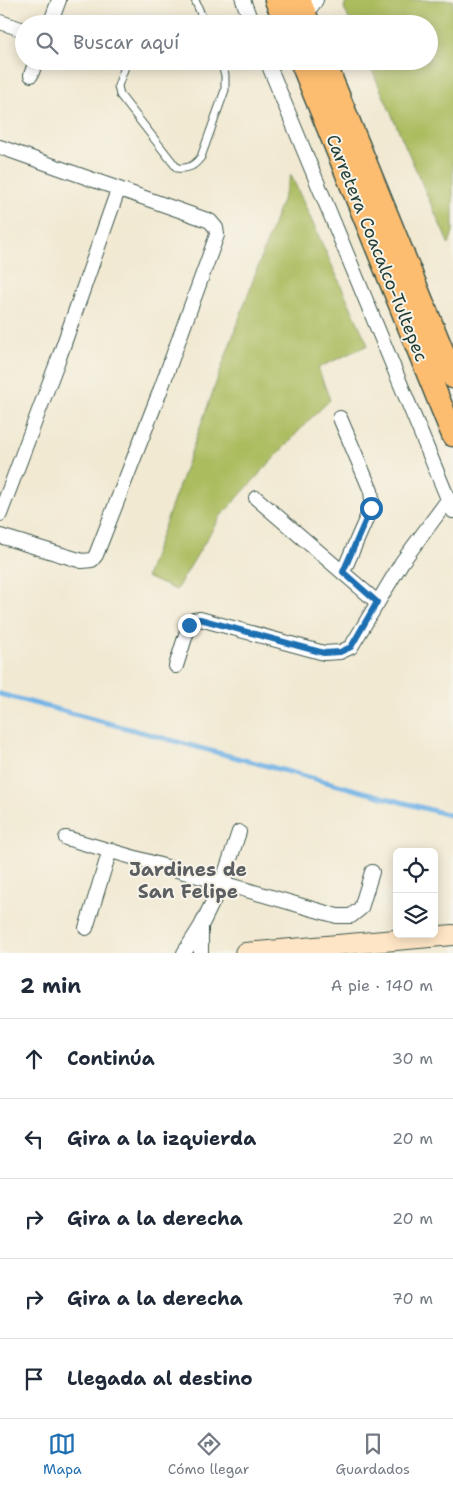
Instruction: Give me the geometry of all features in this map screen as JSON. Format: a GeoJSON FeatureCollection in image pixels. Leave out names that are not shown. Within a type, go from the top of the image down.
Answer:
{"type":"FeatureCollection","features":[{"type":"Feature","properties":{"kind":"main road"},"geometry":{"type":"LineString","coordinates":[[276,0],[303,12]]}},
{"type":"Feature","properties":{"kind":"main road","name":"Carretera Coacalco-Tultepec"},"geometry":{"type":"LineString","coordinates":[[305,70],[453,435]]}},
{"type":"Feature","properties":{"kind":"main road","name":"Carretera Coacalco-Tultepec"},"geometry":{"type":"LineString","coordinates":[[328,70],[453,377]]}},
{"type":"Feature","properties":{"kind":"main road"},"geometry":{"type":"LineString","coordinates":[[245,953],[453,935]]}},
{"type":"Feature","properties":{"kind":"street"},"geometry":{"type":"LineString","coordinates":[[53,15],[59,0]]}},
{"type":"Feature","properties":{"kind":"street"},"geometry":{"type":"LineString","coordinates":[[243,0],[249,15]]}},
{"type":"Feature","properties":{"kind":"street"},"geometry":{"type":"LineString","coordinates":[[0,22],[15,27]]}},
{"type":"Feature","properties":{"kind":"street"},"geometry":{"type":"LineString","coordinates":[[31,75],[33,70]]}},
{"type":"Feature","properties":{"kind":"street"},"geometry":{"type":"LineString","coordinates":[[176,666],[189,625],[194,620],[200,619],[324,653],[340,652],[351,647],[402,562],[451,505],[271,70]]}},
{"type":"Feature","properties":{"kind":"street"},"geometry":{"type":"LineString","coordinates":[[0,147],[210,221],[216,228],[217,235],[159,394],[96,555],[92,560],[82,561],[0,536]]}},
{"type":"Feature","properties":{"kind":"street"},"geometry":{"type":"LineString","coordinates":[[0,514],[60,355],[118,190]]}},
{"type":"Feature","properties":{"kind":"street"},"geometry":{"type":"LineString","coordinates":[[340,418],[371,491],[372,500],[371,508],[343,572]]}},
{"type":"Feature","properties":{"kind":"street"},"geometry":{"type":"LineString","coordinates":[[256,498],[377,602]]}},
{"type":"Feature","properties":{"kind":"street"},"geometry":{"type":"LineString","coordinates":[[184,953],[201,926],[222,883],[239,832]]}},
{"type":"Feature","properties":{"kind":"street"},"geometry":{"type":"LineString","coordinates":[[66,838],[337,916],[351,916],[361,908],[372,872]]}},
{"type":"Feature","properties":{"kind":"street"},"geometry":{"type":"LineString","coordinates":[[86,928],[110,850]]}},
{"type":"Feature","properties":{"kind":"street"},"geometry":{"type":"LineString","coordinates":[[201,926],[201,953]]}},
{"type":"Feature","properties":{"kind":"lane"},"geometry":{"type":"LineString","coordinates":[[195,0],[201,15]]}},
{"type":"Feature","properties":{"kind":"lane"},"geometry":{"type":"LineString","coordinates":[[124,70],[118,86],[120,95],[177,168],[186,169],[195,165],[201,156],[226,90],[226,75],[224,70]]}},
{"type":"Feature","properties":{"kind":"green space"},"geometry":{"type":"Polygon","coordinates":[[[347,0],[453,0],[453,232],[449,245],[372,70],[438,70],[438,15],[347,15],[344,8],[347,0]]]}},
{"type":"Feature","properties":{"kind":"green space"},"geometry":{"type":"Polygon","coordinates":[[[291,175],[368,345],[318,368],[330,400],[308,421],[220,517],[176,590],[146,577],[291,175]]]}},
{"type":"Feature","properties":{"kind":"waterway"},"geometry":{"type":"LineString","coordinates":[[0,694],[453,816]]}},
{"type":"Feature","properties":{"kind":"district","name":"Jardines de San Felipe"},"geometry":{"type":"Point","coordinates":[188,880]}},
{"type":"Feature","properties":{"kind":"route"},"geometry":{"type":"LineString","coordinates":[[189,625],[194,620],[200,619],[324,653],[340,652],[351,647],[377,602],[343,572],[371,508]]}}]}
